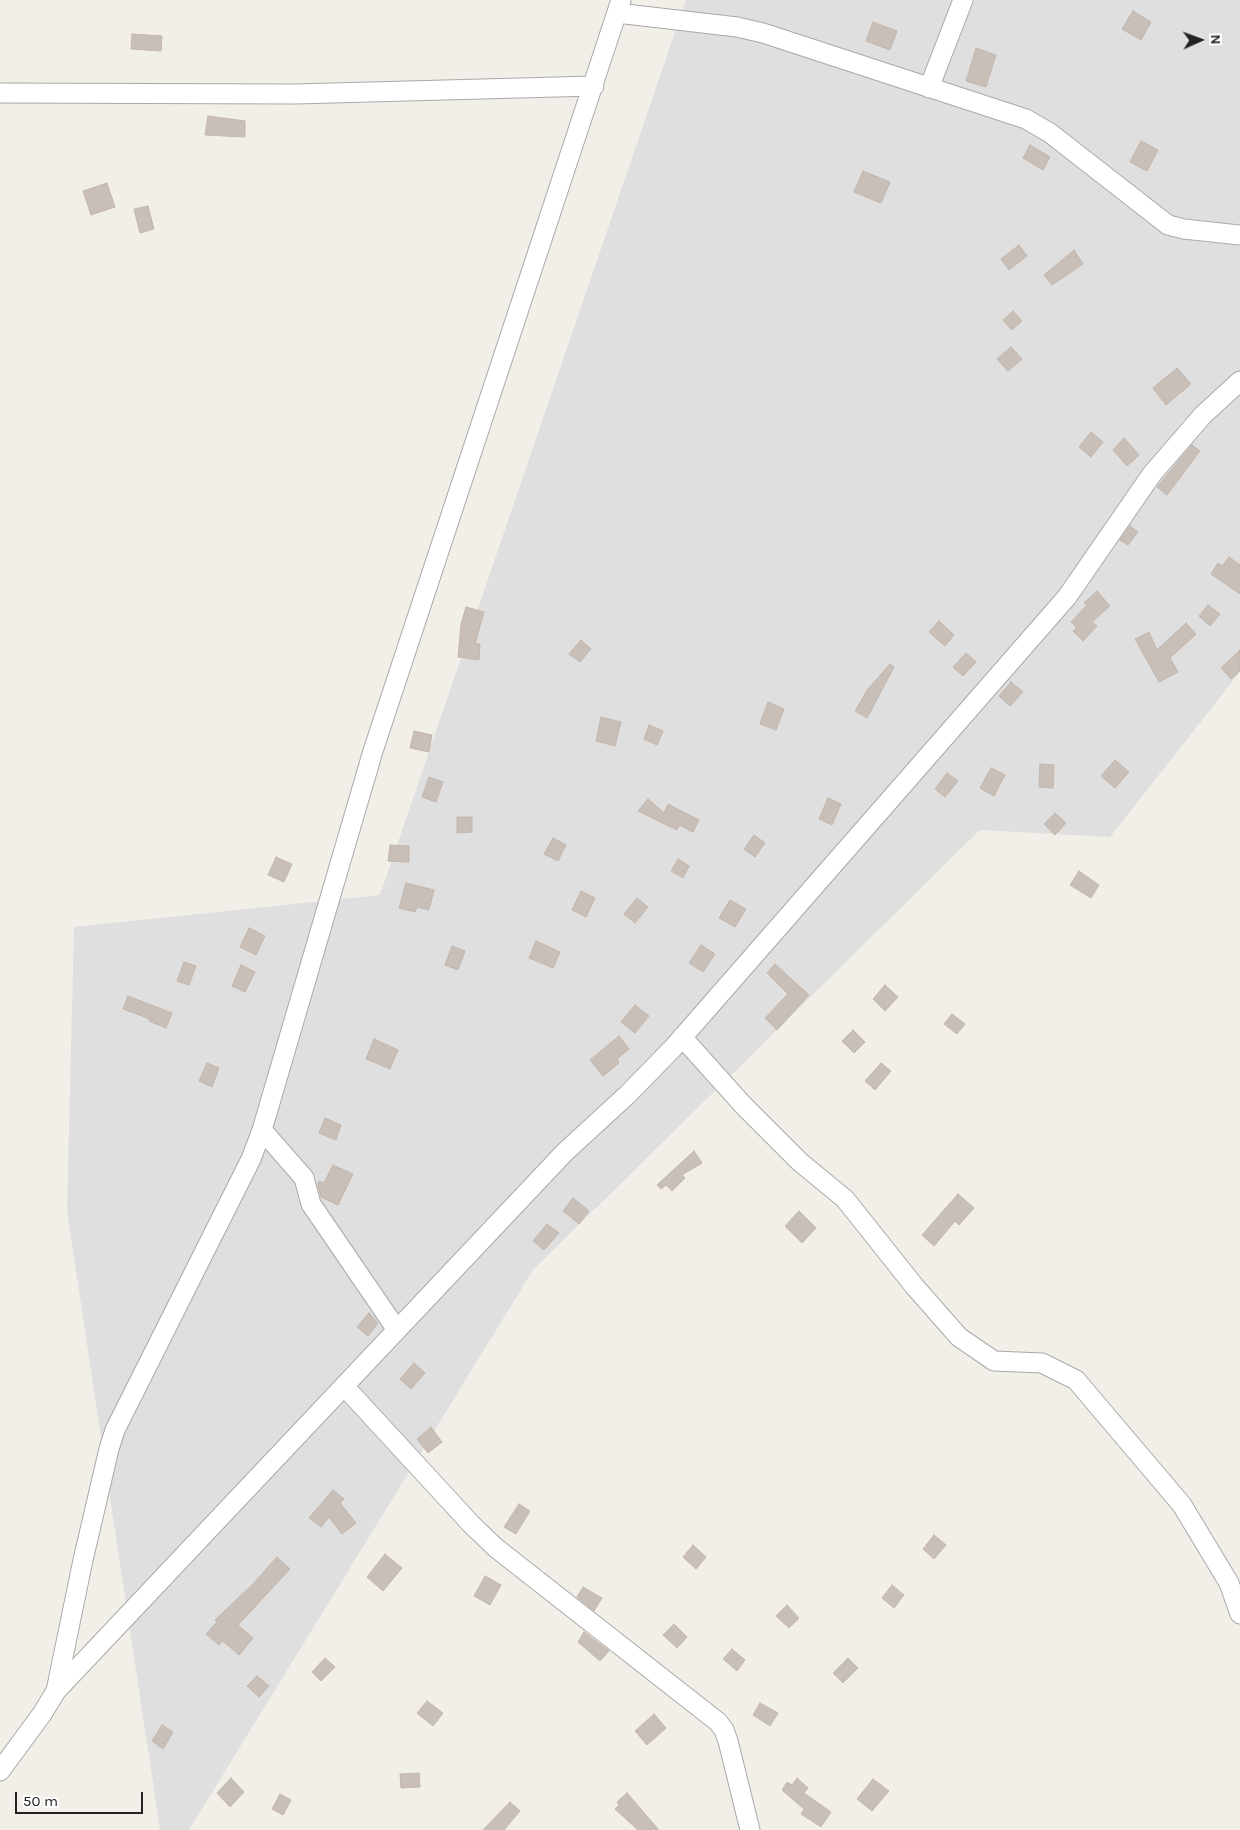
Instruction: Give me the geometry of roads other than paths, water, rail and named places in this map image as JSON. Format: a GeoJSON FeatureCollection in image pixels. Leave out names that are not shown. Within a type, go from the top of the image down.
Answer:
{"type":"FeatureCollection","features":[{"type":"Feature","properties":{"kind":"street"},"geometry":{"type":"LineString","coordinates":[[929,88],[963,0]]}},
{"type":"Feature","properties":{"kind":"street"},"geometry":{"type":"LineString","coordinates":[[56,1691],[85,1551],[109,1450],[116,1430],[248,1166],[262,1130],[373,751],[619,7],[763,33],[1026,119],[1050,133],[1168,225],[1184,229],[1240,234]]}},
{"type":"Feature","properties":{"kind":"street"},"geometry":{"type":"LineString","coordinates":[[0,93],[295,94],[594,86]]}},
{"type":"Feature","properties":{"kind":"street"},"geometry":{"type":"LineString","coordinates":[[0,1771],[42,1714],[56,1691],[565,1152],[627,1095],[682,1037],[1067,597],[1152,474],[1203,415],[1240,381]]}},
{"type":"Feature","properties":{"kind":"street"},"geometry":{"type":"LineString","coordinates":[[682,1037],[743,1105],[794,1156],[845,1199],[903,1272],[959,1337],[994,1361],[1042,1363],[1076,1380],[1182,1505],[1229,1583],[1240,1614]]}},
{"type":"Feature","properties":{"kind":"street"},"geometry":{"type":"LineString","coordinates":[[262,1130],[304,1178],[311,1204],[397,1330]]}},
{"type":"Feature","properties":{"kind":"street"},"geometry":{"type":"LineString","coordinates":[[344,1386],[471,1524],[496,1548],[718,1722],[724,1730],[728,1741],[750,1830]]}}]}
